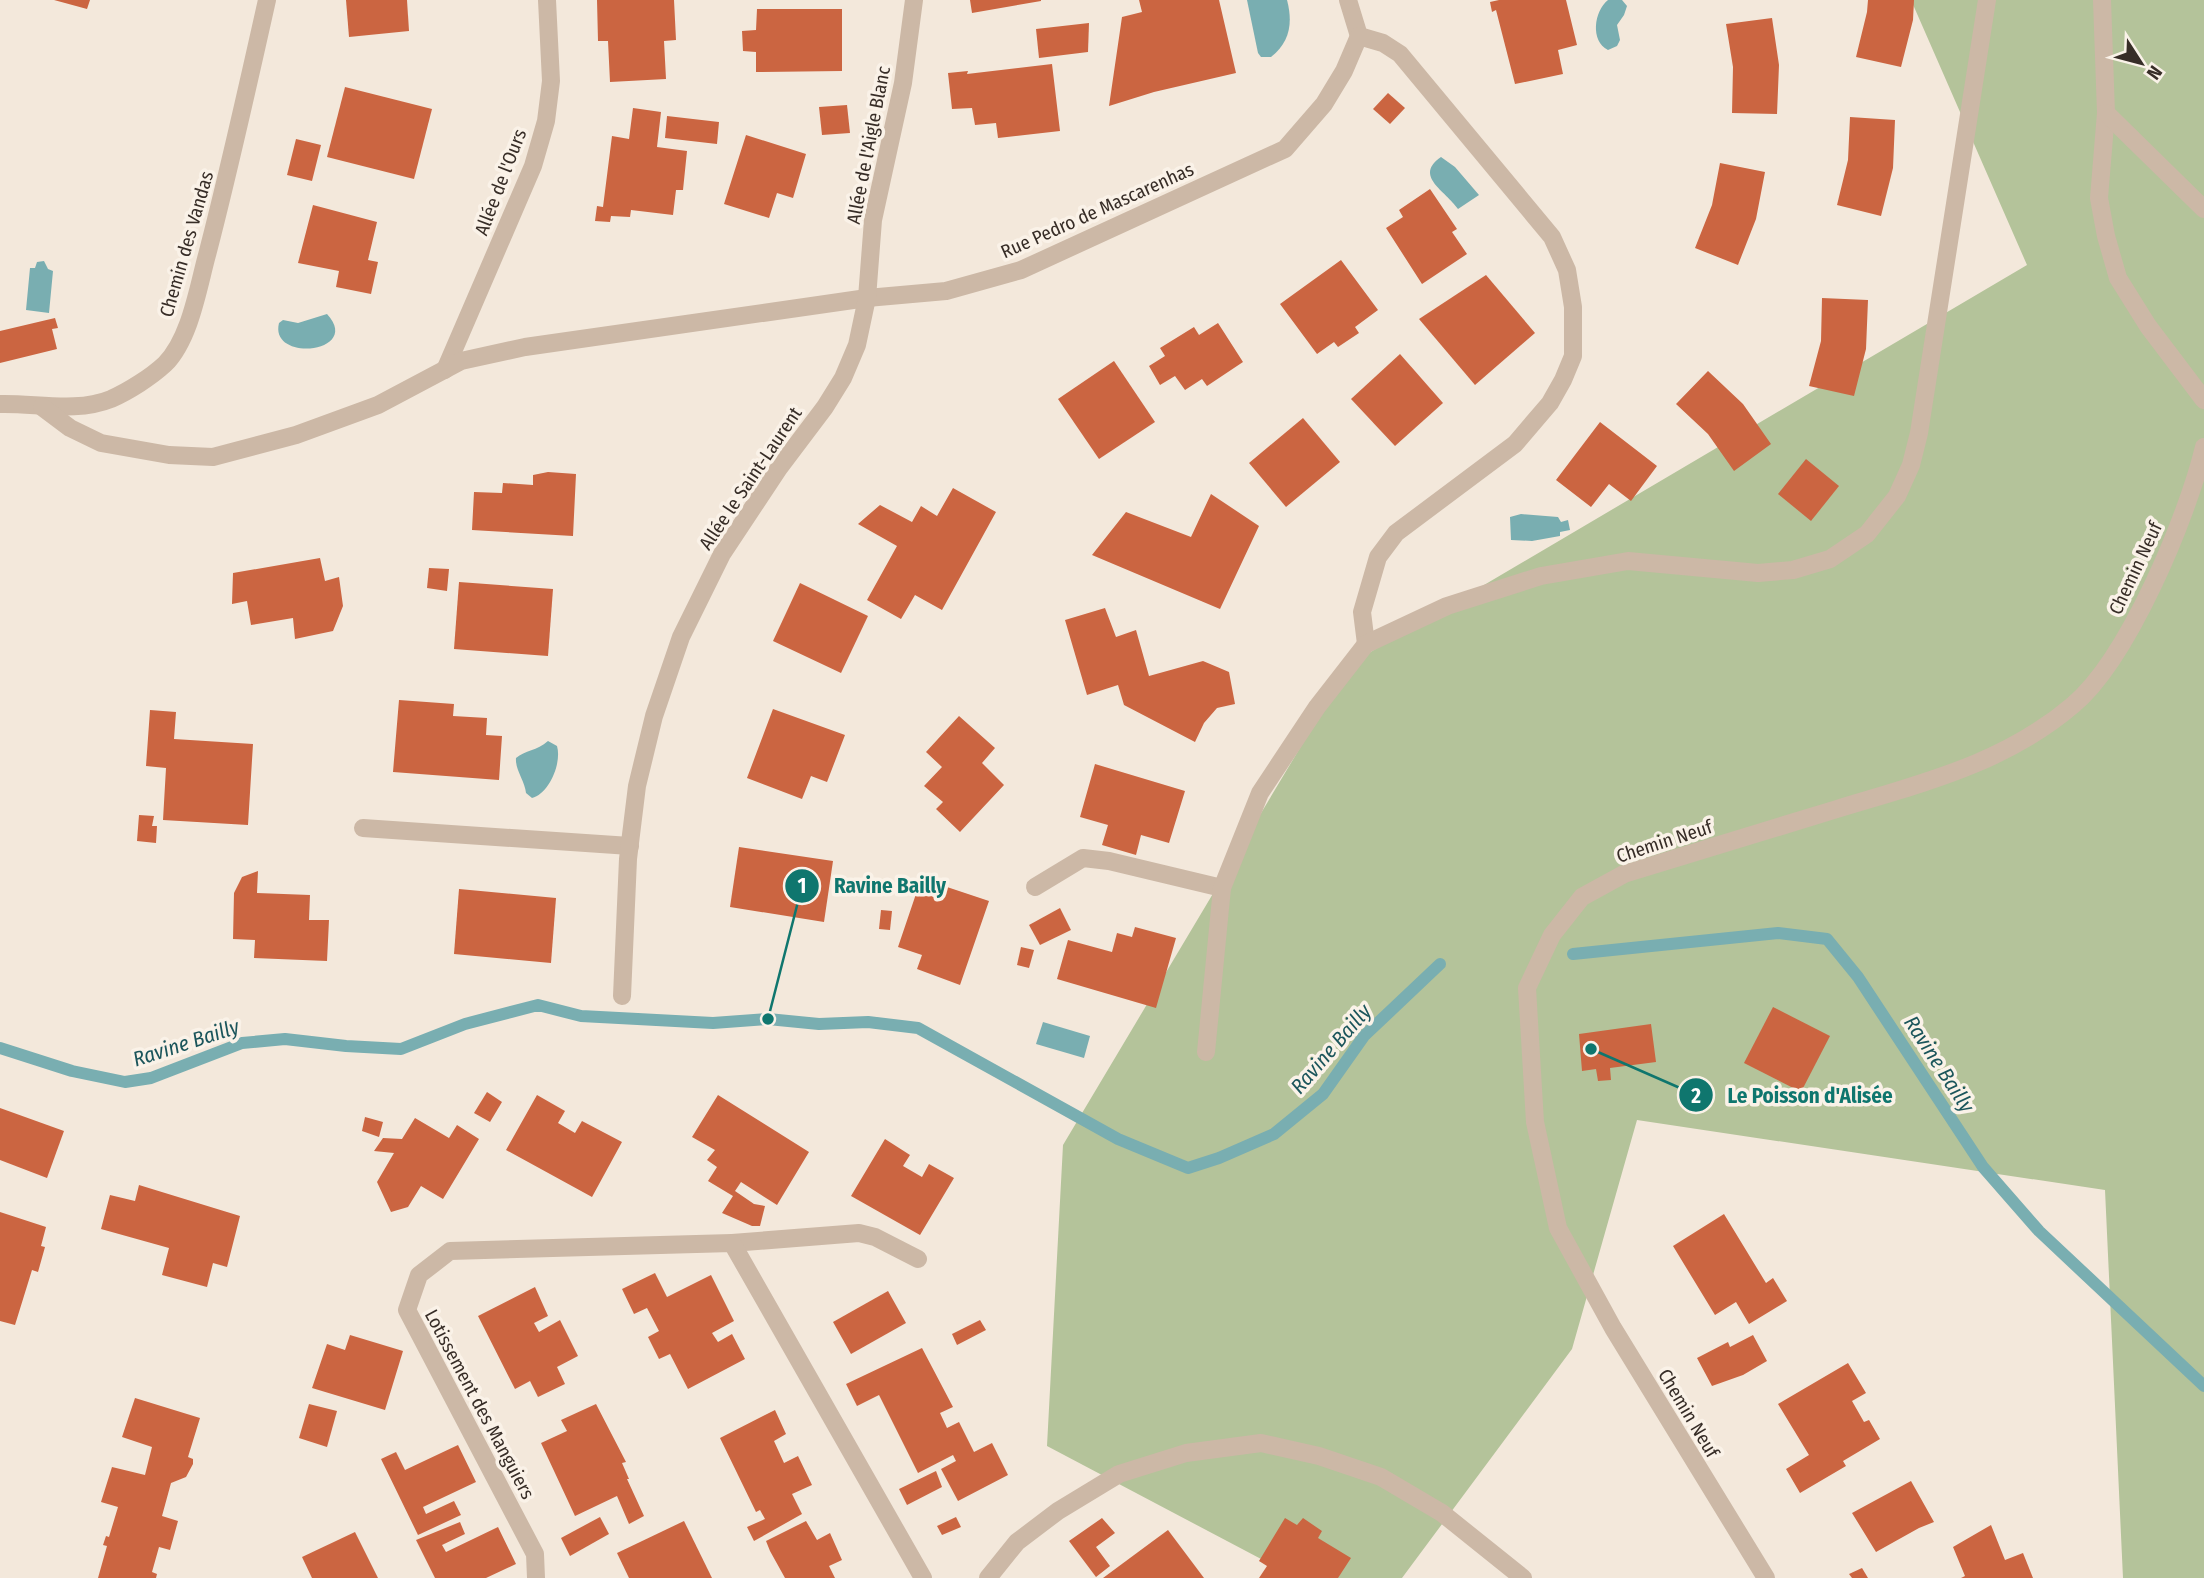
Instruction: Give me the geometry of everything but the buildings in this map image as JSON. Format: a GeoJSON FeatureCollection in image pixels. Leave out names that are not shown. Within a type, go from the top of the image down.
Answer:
{"type":"FeatureCollection","features":[{"type":"Feature","properties":{"kind":"street","name":"Chemin des Vandas"},"geometry":{"type":"LineString","coordinates":[[0,404],[42,407],[109,400],[166,363],[180,342],[192,313],[226,185],[267,0]]}},
{"type":"Feature","properties":{"kind":"street","name":"Allée de l'Ours"},"geometry":{"type":"LineString","coordinates":[[445,370],[533,166],[546,121],[551,81],[547,0]]}},
{"type":"Feature","properties":{"kind":"street","name":"Allée de l'Aigle Blanc"},"geometry":{"type":"LineString","coordinates":[[867,298],[873,220],[903,83],[914,0]]}},
{"type":"Feature","properties":{"kind":"street"},"geometry":{"type":"LineString","coordinates":[[1348,0],[1359,36],[1383,43],[1401,54],[1552,237],[1567,270],[1573,307],[1573,356],[1550,404],[1515,444],[1396,533],[1378,557],[1362,612],[1366,644]]}},
{"type":"Feature","properties":{"kind":"street"},"geometry":{"type":"LineString","coordinates":[[1206,1052],[1222,888],[1260,793],[1317,707],[1366,644],[1447,606],[1541,576],[1628,561],[1758,573],[1793,570],[1830,559],[1867,534],[1898,496],[1911,465],[1919,433],[1987,0]]}},
{"type":"Feature","properties":{"kind":"street"},"geometry":{"type":"LineString","coordinates":[[2102,0],[2106,113],[2099,198],[2118,278],[2148,326],[2204,401]]}},
{"type":"Feature","properties":{"kind":"street","name":"Rue Pedro de Mascarenhas"},"geometry":{"type":"LineString","coordinates":[[42,407],[70,428],[101,443],[169,455],[213,457],[296,435],[378,405],[461,361],[525,347],[867,298],[946,291],[1021,270],[1284,149],[1324,104],[1344,71],[1359,36]]}},
{"type":"Feature","properties":{"kind":"street"},"geometry":{"type":"LineString","coordinates":[[2106,113],[2204,209]]}},
{"type":"Feature","properties":{"kind":"street","name":"Allée le Saint-Laurent"},"geometry":{"type":"LineString","coordinates":[[622,996],[630,846],[637,786],[654,716],[681,637],[722,554],[843,378],[857,345],[867,298]]}},
{"type":"Feature","properties":{"kind":"street","name":"Chemin Neuf"},"geometry":{"type":"LineString","coordinates":[[1766,1578],[1613,1328],[1558,1228],[1535,1122],[1527,988],[1552,934],[1582,897],[1624,874],[1919,784],[1993,758],[2032,736],[2075,704],[2113,659],[2143,602],[2175,535],[2199,470],[2204,447]]}},
{"type":"Feature","properties":{"kind":"street"},"geometry":{"type":"LineString","coordinates":[[363,828],[630,846]]}},
{"type":"Feature","properties":{"kind":"street"},"geometry":{"type":"LineString","coordinates":[[1035,887],[1083,858],[1109,861],[1222,888]]}},
{"type":"Feature","properties":{"kind":"street","name":"Lotissement des Manguiers"},"geometry":{"type":"LineString","coordinates":[[536,1578],[535,1554],[407,1310],[419,1275],[450,1251],[732,1244],[859,1233],[875,1237],[918,1259]]}},
{"type":"Feature","properties":{"kind":"street"},"geometry":{"type":"LineString","coordinates":[[732,1244],[923,1578]]}},
{"type":"Feature","properties":{"kind":"street"},"geometry":{"type":"LineString","coordinates":[[988,1578],[1017,1542],[1058,1511],[1119,1474],[1186,1452],[1261,1443],[1319,1457],[1381,1477],[1442,1513],[1523,1578]]}},
{"type":"Feature","properties":{"kind":"green space"},"geometry":{"type":"Polygon","coordinates":[[[1911,0],[2204,0],[2204,1578],[2123,1578],[2105,1190],[1637,1120],[1572,1349],[1402,1578],[1297,1578],[1047,1446],[1063,1145],[1350,664],[2027,265],[1911,0]]]}},
{"type":"Feature","properties":{"kind":"water"},"geometry":{"type":"Polygon","coordinates":[[[1247,0],[1287,0],[1290,16],[1288,32],[1282,45],[1271,57],[1261,57],[1258,53],[1247,0]]]}},
{"type":"Feature","properties":{"kind":"water"},"geometry":{"type":"Polygon","coordinates":[[[1608,0],[1622,0],[1627,6],[1617,25],[1620,40],[1617,46],[1608,50],[1598,40],[1596,26],[1600,11],[1608,0]]]}},
{"type":"Feature","properties":{"kind":"water"},"geometry":{"type":"Polygon","coordinates":[[[1441,157],[1455,167],[1479,195],[1458,209],[1431,177],[1433,164],[1441,157]]]}},
{"type":"Feature","properties":{"kind":"water"},"geometry":{"type":"Polygon","coordinates":[[[44,261],[48,269],[53,271],[49,313],[26,310],[30,268],[35,268],[37,262],[44,261]]]}},
{"type":"Feature","properties":{"kind":"water"},"geometry":{"type":"Polygon","coordinates":[[[327,314],[335,327],[333,337],[325,345],[299,348],[287,344],[280,336],[279,323],[283,320],[298,323],[327,314]]]}},
{"type":"Feature","properties":{"kind":"water"},"geometry":{"type":"Polygon","coordinates":[[[1521,514],[1558,517],[1561,522],[1568,520],[1570,530],[1560,532],[1560,536],[1532,541],[1511,540],[1510,517],[1521,514]]]}},
{"type":"Feature","properties":{"kind":"water"},"geometry":{"type":"Polygon","coordinates":[[[548,741],[557,746],[556,769],[544,791],[532,798],[526,793],[516,758],[548,741]]]}},
{"type":"Feature","properties":{"kind":"water"},"geometry":{"type":"Polygon","coordinates":[[[1043,1022],[1090,1036],[1084,1058],[1036,1044],[1043,1022]]]}},
{"type":"Feature","properties":{"kind":"waterway","name":"Ravine Bailly"},"geometry":{"type":"LineString","coordinates":[[1573,954],[1778,933],[1827,939],[1858,977],[1983,1167],[2039,1231],[2204,1386]]}},
{"type":"Feature","properties":{"kind":"waterway","name":"Ravine Bailly"},"geometry":{"type":"LineString","coordinates":[[0,1048],[72,1071],[125,1082],[151,1078],[242,1043],[285,1039],[401,1049],[465,1024],[538,1005],[581,1016],[713,1023],[768,1019],[819,1024],[868,1022],[918,1028],[1118,1139],[1188,1168],[1274,1134],[1323,1094],[1364,1036],[1440,964]]}},
{"type":"Feature","properties":{"kind":"place","name":"Ravine Bailly"},"geometry":{"type":"Point","coordinates":[768,1019]}},
{"type":"Feature","properties":{"kind":"place","name":"Le Poisson d'Alisée"},"geometry":{"type":"Point","coordinates":[1591,1049]}}]}
